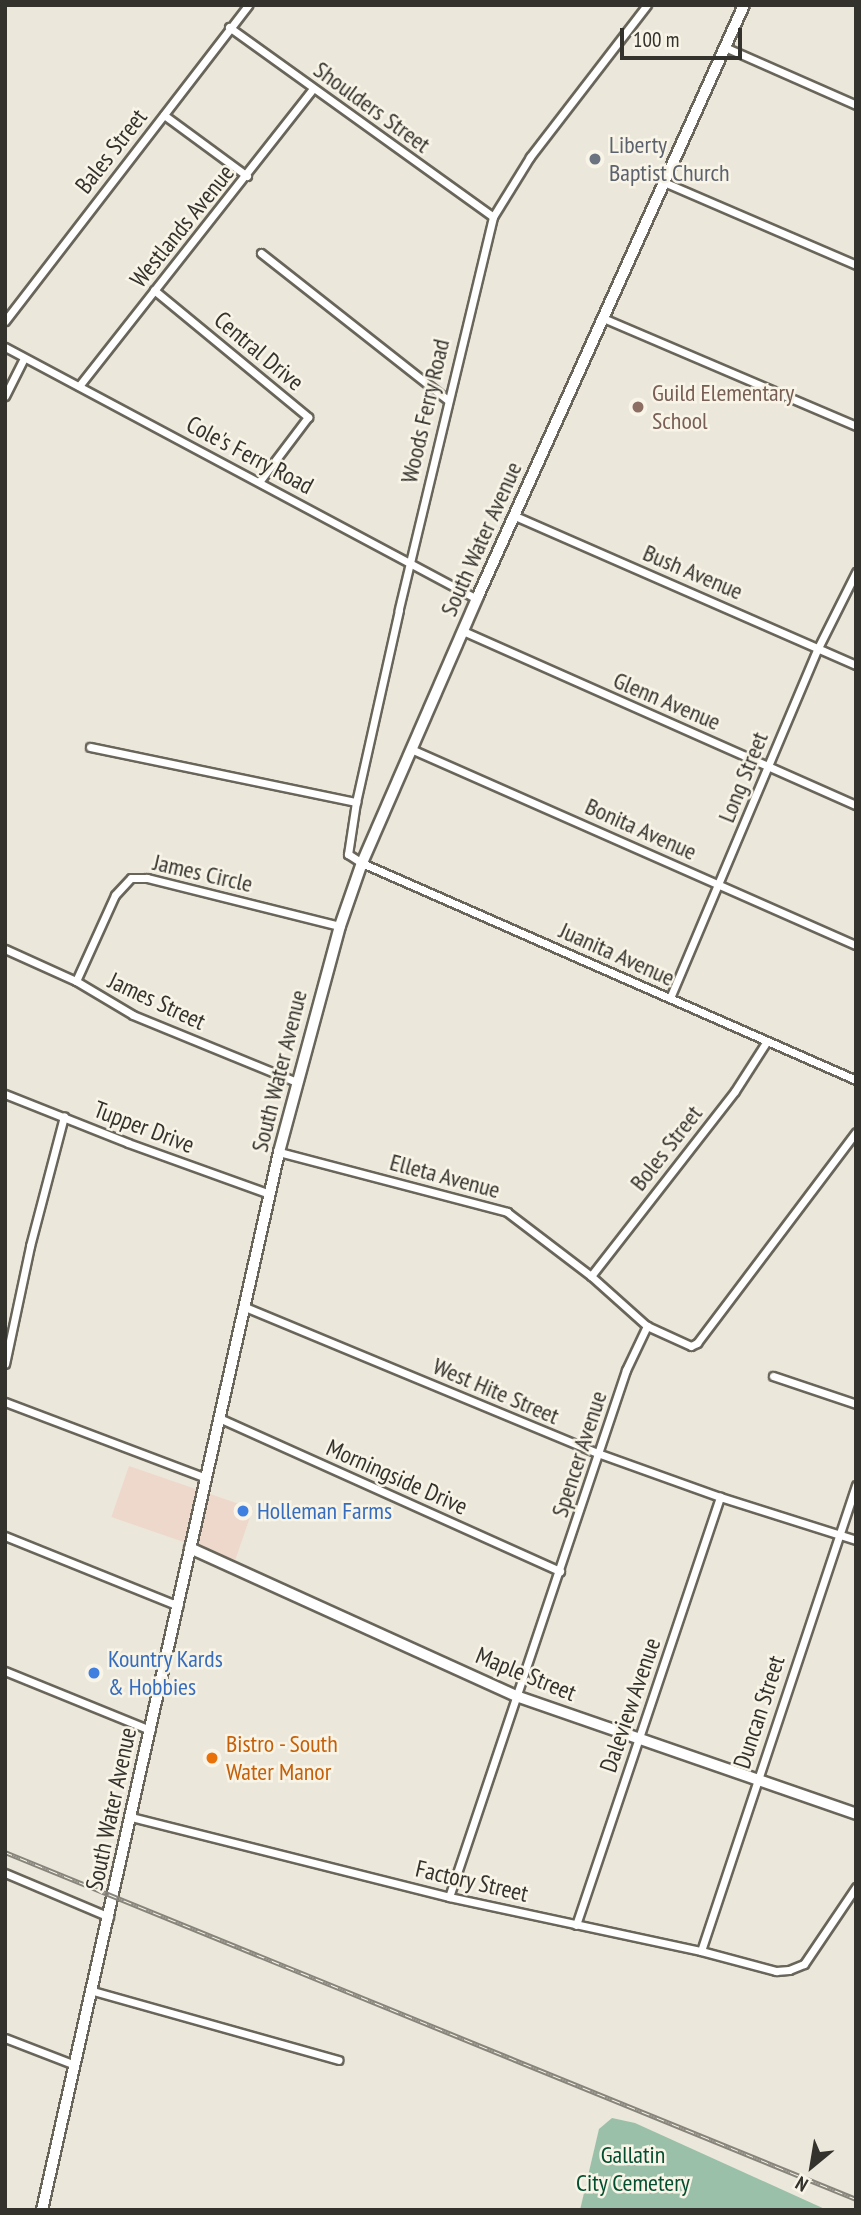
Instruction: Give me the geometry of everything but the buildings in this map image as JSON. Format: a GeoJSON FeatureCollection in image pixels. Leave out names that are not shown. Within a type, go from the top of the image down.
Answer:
{"type":"FeatureCollection","features":[{"type":"Feature","properties":{"kind":"main road","name":"South Water Avenue"},"geometry":{"type":"LineString","coordinates":[[42,2210],[279,1152],[340,926],[362,863],[411,749],[744,5]]}},
{"type":"Feature","properties":{"kind":"main road","name":"Maple Street"},"geometry":{"type":"LineString","coordinates":[[190,1548],[519,1697],[856,1814]]}},
{"type":"Feature","properties":{"kind":"street","name":"Bales Street"},"geometry":{"type":"LineString","coordinates":[[5,321],[248,5]]}},
{"type":"Feature","properties":{"kind":"street","name":"Woods Ferry Road"},"geometry":{"type":"LineString","coordinates":[[362,863],[348,854],[346,846],[410,562],[493,217],[530,158],[647,5]]}},
{"type":"Feature","properties":{"kind":"street","name":"Shoulders Street"},"geometry":{"type":"LineString","coordinates":[[229,27],[493,217]]}},
{"type":"Feature","properties":{"kind":"street"},"geometry":{"type":"LineString","coordinates":[[727,48],[856,105]]}},
{"type":"Feature","properties":{"kind":"street","name":"Westlands Avenue"},"geometry":{"type":"LineString","coordinates":[[79,386],[313,89]]}},
{"type":"Feature","properties":{"kind":"street"},"geometry":{"type":"LineString","coordinates":[[164,115],[247,176]]}},
{"type":"Feature","properties":{"kind":"street"},"geometry":{"type":"LineString","coordinates":[[666,183],[856,265]]}},
{"type":"Feature","properties":{"kind":"street"},"geometry":{"type":"LineString","coordinates":[[261,253],[449,400]]}},
{"type":"Feature","properties":{"kind":"street","name":"Central Drive"},"geometry":{"type":"LineString","coordinates":[[154,290],[308,417],[259,482]]}},
{"type":"Feature","properties":{"kind":"street"},"geometry":{"type":"LineString","coordinates":[[603,318],[856,426]]}},
{"type":"Feature","properties":{"kind":"street","name":"Cole's Ferry Road"},"geometry":{"type":"LineString","coordinates":[[5,347],[477,599]]}},
{"type":"Feature","properties":{"kind":"street"},"geometry":{"type":"LineString","coordinates":[[5,396],[24,358]]}},
{"type":"Feature","properties":{"kind":"street","name":"Bush Avenue"},"geometry":{"type":"LineString","coordinates":[[515,516],[856,665]]}},
{"type":"Feature","properties":{"kind":"street","name":"Long Street"},"geometry":{"type":"LineString","coordinates":[[670,998],[721,885],[818,648],[856,572]]}},
{"type":"Feature","properties":{"kind":"street","name":"Glenn Avenue"},"geometry":{"type":"LineString","coordinates":[[463,631],[856,805]]}},
{"type":"Feature","properties":{"kind":"street"},"geometry":{"type":"LineString","coordinates":[[90,747],[356,802]]}},
{"type":"Feature","properties":{"kind":"street","name":"Bonita Avenue"},"geometry":{"type":"LineString","coordinates":[[411,749],[856,945]]}},
{"type":"Feature","properties":{"kind":"street","name":"Juanita Avenue"},"geometry":{"type":"LineString","coordinates":[[362,863],[856,1080]]}},
{"type":"Feature","properties":{"kind":"street","name":"James Circle"},"geometry":{"type":"LineString","coordinates":[[76,981],[115,895],[131,878],[147,878],[340,926]]}},
{"type":"Feature","properties":{"kind":"street","name":"James Street"},"geometry":{"type":"LineString","coordinates":[[5,949],[76,981],[133,1015],[296,1082]]}},
{"type":"Feature","properties":{"kind":"street","name":"Boles Street"},"geometry":{"type":"LineString","coordinates":[[591,1276],[735,1091],[767,1041]]}},
{"type":"Feature","properties":{"kind":"street","name":"Tupper Drive"},"geometry":{"type":"LineString","coordinates":[[5,1094],[270,1194]]}},
{"type":"Feature","properties":{"kind":"street"},"geometry":{"type":"LineString","coordinates":[[5,1364],[30,1246],[64,1116]]}},
{"type":"Feature","properties":{"kind":"street"},"geometry":{"type":"LineString","coordinates":[[647,1326],[684,1344],[691,1346],[698,1343],[856,1132]]}},
{"type":"Feature","properties":{"kind":"street","name":"Elleta Avenue"},"geometry":{"type":"LineString","coordinates":[[279,1152],[507,1212],[591,1276],[647,1326]]}},
{"type":"Feature","properties":{"kind":"street","name":"West Hite Street"},"geometry":{"type":"LineString","coordinates":[[245,1307],[600,1454],[720,1497],[856,1540]]}},
{"type":"Feature","properties":{"kind":"street","name":"Spencer Avenue"},"geometry":{"type":"LineString","coordinates":[[449,1897],[519,1697],[626,1370],[647,1326]]}},
{"type":"Feature","properties":{"kind":"street"},"geometry":{"type":"LineString","coordinates":[[773,1377],[856,1404]]}},
{"type":"Feature","properties":{"kind":"street"},"geometry":{"type":"LineString","coordinates":[[5,1402],[206,1478]]}},
{"type":"Feature","properties":{"kind":"street","name":"Morningside Drive"},"geometry":{"type":"LineString","coordinates":[[219,1418],[559,1571]]}},
{"type":"Feature","properties":{"kind":"street","name":"Duncan Street"},"geometry":{"type":"LineString","coordinates":[[701,1951],[856,1485]]}},
{"type":"Feature","properties":{"kind":"street","name":"Daleview Avenue"},"geometry":{"type":"LineString","coordinates":[[576,1925],[720,1497]]}},
{"type":"Feature","properties":{"kind":"street"},"geometry":{"type":"LineString","coordinates":[[5,1536],[177,1606]]}},
{"type":"Feature","properties":{"kind":"street"},"geometry":{"type":"LineString","coordinates":[[5,1671],[150,1730]]}},
{"type":"Feature","properties":{"kind":"street","name":"Factory Street"},"geometry":{"type":"LineString","coordinates":[[131,1817],[449,1897],[701,1951],[775,1971],[789,1970],[804,1964],[856,1887]]}},
{"type":"Feature","properties":{"kind":"street"},"geometry":{"type":"LineString","coordinates":[[5,1873],[109,1917]]}},
{"type":"Feature","properties":{"kind":"street"},"geometry":{"type":"LineString","coordinates":[[93,1991],[338,2060]]}},
{"type":"Feature","properties":{"kind":"street"},"geometry":{"type":"LineString","coordinates":[[5,2038],[75,2065]]}},
{"type":"Feature","properties":{"kind":"shaded area"},"geometry":{"type":"Polygon","coordinates":[[[129,1466],[253,1509],[235,1560],[111,1517],[129,1466]]]}},
{"type":"Feature","properties":{"kind":"green space","name":"Gallatin City Cemetery"},"geometry":{"type":"Polygon","coordinates":[[[612,2118],[635,2123],[827,2210],[580,2210],[599,2129],[612,2118]]]}},
{"type":"Feature","properties":{"kind":"railway"},"geometry":{"type":"LineString","coordinates":[[5,1852],[856,2199]]}},
{"type":"Feature","properties":{"kind":"place","name":"Liberty Baptist Church"},"geometry":{"type":"Point","coordinates":[595,159]}},
{"type":"Feature","properties":{"kind":"place","name":"Guild Elementary School"},"geometry":{"type":"Point","coordinates":[638,407]}},
{"type":"Feature","properties":{"kind":"place","name":"Holleman Farms"},"geometry":{"type":"Point","coordinates":[243,1511]}},
{"type":"Feature","properties":{"kind":"place","name":"Kountry Kards & Hobbies"},"geometry":{"type":"Point","coordinates":[94,1673]}},
{"type":"Feature","properties":{"kind":"place","name":"Bistro - South Water Manor"},"geometry":{"type":"Point","coordinates":[212,1758]}}]}
